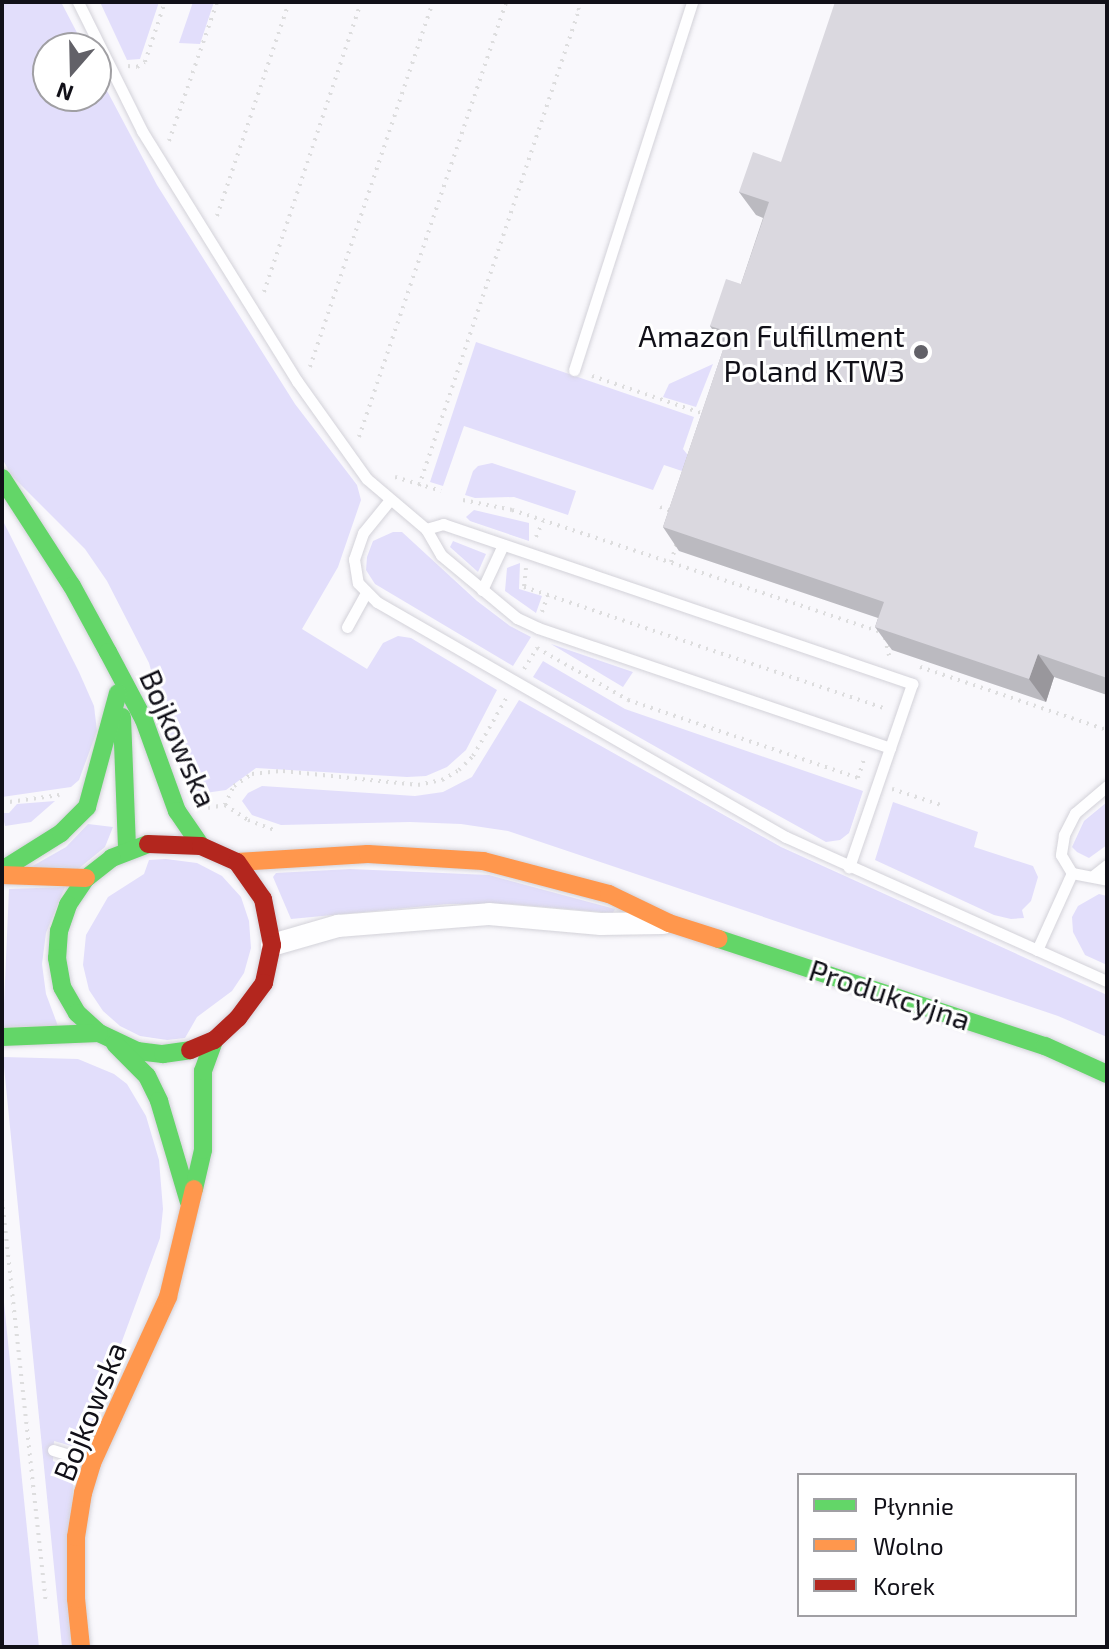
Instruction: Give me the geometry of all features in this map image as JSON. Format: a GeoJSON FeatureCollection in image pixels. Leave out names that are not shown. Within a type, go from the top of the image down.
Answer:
{"type":"FeatureCollection","features":[{"type":"Feature","properties":{"kind":"street","name":"Bojkowska"},"geometry":{"type":"LineString","coordinates":[[2,478],[65,574],[108,652],[144,720],[177,811],[201,846]]}},
{"type":"Feature","properties":{"kind":"street","name":"Bojkowska"},"geometry":{"type":"LineString","coordinates":[[108,652],[124,726],[127,850]]}},
{"type":"Feature","properties":{"kind":"street"},"geometry":{"type":"LineString","coordinates":[[2,873],[61,833],[87,807],[118,693]]}},
{"type":"Feature","properties":{"kind":"street"},"geometry":{"type":"LineString","coordinates":[[148,844],[201,846],[237,862],[263,899],[272,945],[264,983],[238,1018],[214,1040],[190,1050],[163,1054],[137,1051],[105,1037],[77,1013],[62,987],[57,958],[59,931],[68,905],[86,878],[127,850],[148,844]]}},
{"type":"Feature","properties":{"kind":"street","name":"Produkcyjna"},"geometry":{"type":"LineString","coordinates":[[237,862],[368,854],[483,861],[609,894],[669,923],[1045,1046],[1107,1074]]}},
{"type":"Feature","properties":{"kind":"street"},"geometry":{"type":"LineString","coordinates":[[2,873],[86,878]]}},
{"type":"Feature","properties":{"kind":"street","name":"Produkcyjna"},"geometry":{"type":"LineString","coordinates":[[272,945],[338,926],[489,914],[601,924],[669,923]]}},
{"type":"Feature","properties":{"kind":"street"},"geometry":{"type":"LineString","coordinates":[[2,1037],[105,1037]]}},
{"type":"Feature","properties":{"kind":"street","name":"Bojkowska"},"geometry":{"type":"LineString","coordinates":[[105,1037],[147,1076],[159,1101],[189,1202]]}},
{"type":"Feature","properties":{"kind":"street","name":"Bojkowska"},"geometry":{"type":"LineString","coordinates":[[81,1647],[76,1599],[76,1537],[92,1463],[168,1297],[182,1249],[189,1202],[203,1150],[203,1071],[214,1040]]}},
{"type":"Feature","properties":{"kind":"lane"},"geometry":{"type":"LineString","coordinates":[[78,2],[142,131],[297,381],[367,479],[389,501],[426,529],[441,555],[517,618],[546,631],[890,748]]}},
{"type":"Feature","properties":{"kind":"lane"},"geometry":{"type":"LineString","coordinates":[[574,370],[692,2]]}},
{"type":"Feature","properties":{"kind":"lane"},"geometry":{"type":"LineString","coordinates":[[389,501],[363,533],[354,559],[358,583],[366,593],[516,683],[774,830],[849,867],[1107,981]]}},
{"type":"Feature","properties":{"kind":"lane"},"geometry":{"type":"LineString","coordinates":[[426,529],[443,524],[912,684],[849,867]]}},
{"type":"Feature","properties":{"kind":"lane"},"geometry":{"type":"LineString","coordinates":[[482,590],[503,545]]}},
{"type":"Feature","properties":{"kind":"lane"},"geometry":{"type":"LineString","coordinates":[[347,627],[366,593]]}},
{"type":"Feature","properties":{"kind":"lane"},"geometry":{"type":"LineString","coordinates":[[1072,873],[1061,855],[1064,835],[1075,813],[1107,786]]}},
{"type":"Feature","properties":{"kind":"lane"},"geometry":{"type":"LineString","coordinates":[[1094,875],[1107,865]]}},
{"type":"Feature","properties":{"kind":"lane"},"geometry":{"type":"LineString","coordinates":[[1037,950],[1072,873]]}},
{"type":"Feature","properties":{"kind":"lane"},"geometry":{"type":"LineString","coordinates":[[1072,873],[1107,880]]}},
{"type":"Feature","properties":{"kind":"lane"},"geometry":{"type":"LineString","coordinates":[[53,1450],[92,1463]]}},
{"type":"Feature","properties":{"kind":"path"},"geometry":{"type":"LineString","coordinates":[[122,59],[128,66],[137,67],[145,62],[165,2]]}},
{"type":"Feature","properties":{"kind":"path"},"geometry":{"type":"LineString","coordinates":[[169,143],[217,2]]}},
{"type":"Feature","properties":{"kind":"path"},"geometry":{"type":"LineString","coordinates":[[216,218],[289,2]]}},
{"type":"Feature","properties":{"kind":"path"},"geometry":{"type":"LineString","coordinates":[[263,294],[361,2]]}},
{"type":"Feature","properties":{"kind":"path"},"geometry":{"type":"LineString","coordinates":[[309,369],[433,2]]}},
{"type":"Feature","properties":{"kind":"path"},"geometry":{"type":"LineString","coordinates":[[359,437],[506,2]]}},
{"type":"Feature","properties":{"kind":"path"},"geometry":{"type":"LineString","coordinates":[[419,486],[579,10],[576,2]]}},
{"type":"Feature","properties":{"kind":"path"},"geometry":{"type":"LineString","coordinates":[[574,370],[718,419]]}},
{"type":"Feature","properties":{"kind":"path"},"geometry":{"type":"LineString","coordinates":[[395,477],[441,491]]}},
{"type":"Feature","properties":{"kind":"path"},"geometry":{"type":"LineString","coordinates":[[463,500],[543,521],[884,633],[888,655],[899,660]]}},
{"type":"Feature","properties":{"kind":"path"},"geometry":{"type":"LineString","coordinates":[[660,507],[686,516]]}},
{"type":"Feature","properties":{"kind":"path"},"geometry":{"type":"LineString","coordinates":[[534,542],[543,521]]}},
{"type":"Feature","properties":{"kind":"path"},"geometry":{"type":"LineString","coordinates":[[671,562],[678,539]]}},
{"type":"Feature","properties":{"kind":"path"},"geometry":{"type":"LineString","coordinates":[[526,564],[524,587],[883,708]]}},
{"type":"Feature","properties":{"kind":"path"},"geometry":{"type":"LineString","coordinates":[[541,615],[548,595]]}},
{"type":"Feature","properties":{"kind":"path"},"geometry":{"type":"LineString","coordinates":[[225,805],[234,786],[252,774],[283,771],[418,785],[442,780],[459,770],[473,756],[537,648],[628,700],[941,805]]}},
{"type":"Feature","properties":{"kind":"path"},"geometry":{"type":"LineString","coordinates":[[914,665],[1107,730]]}},
{"type":"Feature","properties":{"kind":"path"},"geometry":{"type":"LineString","coordinates":[[858,778],[866,753]]}},
{"type":"Feature","properties":{"kind":"path"},"geometry":{"type":"LineString","coordinates":[[2,803],[56,794],[68,796]]}},
{"type":"Feature","properties":{"kind":"path"},"geometry":{"type":"LineString","coordinates":[[2,1199],[48,1617]]}},
{"type":"Feature","properties":{"kind":"shaded area"},"geometry":{"type":"Polygon","coordinates":[[[2,2],[61,2],[77,32],[32,32],[32,112],[112,112],[112,100],[157,185],[295,404],[357,485],[361,500],[338,567],[302,629],[367,669],[383,643],[398,636],[411,638],[497,690],[466,750],[447,767],[426,776],[256,768],[226,790],[191,795],[174,753],[149,663],[107,581],[85,549],[11,475],[2,458],[2,2]]]}},
{"type":"Feature","properties":{"kind":"shaded area"},"geometry":{"type":"Polygon","coordinates":[[[100,2],[159,2],[140,59],[127,60],[100,2]]]}},
{"type":"Feature","properties":{"kind":"shaded area"},"geometry":{"type":"Polygon","coordinates":[[[193,2],[214,2],[200,44],[179,43],[193,2]]]}},
{"type":"Feature","properties":{"kind":"shaded area"},"geometry":{"type":"Polygon","coordinates":[[[476,342],[694,417],[683,449],[695,464],[691,474],[664,465],[653,490],[464,426],[443,486],[430,482],[476,342]]]}},
{"type":"Feature","properties":{"kind":"shaded area"},"geometry":{"type":"Polygon","coordinates":[[[713,364],[696,407],[663,397],[669,384],[713,364]]]}},
{"type":"Feature","properties":{"kind":"shaded area"},"geometry":{"type":"Polygon","coordinates":[[[492,463],[576,491],[568,515],[514,497],[475,498],[465,495],[473,471],[478,466],[492,463]]]}},
{"type":"Feature","properties":{"kind":"shaded area"},"geometry":{"type":"Polygon","coordinates":[[[474,510],[529,523],[529,541],[470,521],[466,517],[474,510]]]}},
{"type":"Feature","properties":{"kind":"shaded area"},"geometry":{"type":"Polygon","coordinates":[[[2,519],[79,672],[94,706],[97,731],[79,780],[71,787],[2,797],[2,519]]]}},
{"type":"Feature","properties":{"kind":"shaded area"},"geometry":{"type":"Polygon","coordinates":[[[393,532],[402,532],[477,601],[510,626],[531,637],[513,666],[375,584],[366,570],[367,557],[373,541],[393,532]]]}},
{"type":"Feature","properties":{"kind":"shaded area"},"geometry":{"type":"Polygon","coordinates":[[[453,541],[486,554],[478,572],[450,547],[453,541]]]}},
{"type":"Feature","properties":{"kind":"shaded area"},"geometry":{"type":"Polygon","coordinates":[[[520,563],[519,589],[542,596],[536,613],[505,591],[507,568],[520,563]]]}},
{"type":"Feature","properties":{"kind":"shaded area"},"geometry":{"type":"Polygon","coordinates":[[[551,644],[633,672],[623,687],[551,644]]]}},
{"type":"Feature","properties":{"kind":"shaded area"},"geometry":{"type":"Polygon","coordinates":[[[543,661],[625,709],[863,791],[849,833],[840,840],[826,842],[732,790],[533,677],[543,661]]]}},
{"type":"Feature","properties":{"kind":"shaded area"},"geometry":{"type":"Polygon","coordinates":[[[519,700],[781,847],[1107,995],[1107,1037],[1058,1016],[508,831],[461,824],[410,822],[281,825],[252,815],[242,801],[248,793],[262,786],[415,796],[443,792],[472,777],[519,700]]]}},
{"type":"Feature","properties":{"kind":"shaded area"},"geometry":{"type":"Polygon","coordinates":[[[55,801],[31,822],[5,826],[2,813],[9,813],[17,804],[55,801]]]}},
{"type":"Feature","properties":{"kind":"shaded area"},"geometry":{"type":"Polygon","coordinates":[[[893,802],[978,832],[974,847],[1033,866],[1038,877],[1031,901],[1022,910],[1024,918],[994,915],[875,860],[893,802]]]}},
{"type":"Feature","properties":{"kind":"shaded area"},"geometry":{"type":"Polygon","coordinates":[[[1107,802],[1107,845],[1089,858],[1072,847],[1084,821],[1107,802]]]}},
{"type":"Feature","properties":{"kind":"shaded area"},"geometry":{"type":"Polygon","coordinates":[[[88,824],[113,827],[105,847],[77,870],[29,868],[66,847],[88,824]]]}},
{"type":"Feature","properties":{"kind":"shaded area"},"geometry":{"type":"Polygon","coordinates":[[[149,860],[197,863],[222,876],[241,897],[249,921],[251,948],[244,973],[232,991],[197,1017],[185,1038],[167,1040],[140,1036],[120,1026],[103,1011],[89,990],[83,965],[86,935],[108,897],[144,874],[149,860]]]}},
{"type":"Feature","properties":{"kind":"shaded area"},"geometry":{"type":"Polygon","coordinates":[[[350,869],[489,875],[615,909],[613,913],[511,904],[448,904],[291,919],[273,877],[276,873],[350,869]]]}},
{"type":"Feature","properties":{"kind":"shaded area"},"geometry":{"type":"Polygon","coordinates":[[[65,887],[46,933],[42,964],[46,994],[58,1026],[3,1027],[9,889],[65,887]]]}},
{"type":"Feature","properties":{"kind":"shaded area"},"geometry":{"type":"Polygon","coordinates":[[[1099,894],[1107,896],[1107,965],[1085,955],[1073,932],[1072,917],[1078,906],[1099,894]]]}},
{"type":"Feature","properties":{"kind":"shaded area"},"geometry":{"type":"Polygon","coordinates":[[[3,1057],[78,1059],[114,1074],[127,1084],[146,1116],[159,1160],[163,1209],[160,1238],[118,1352],[101,1410],[86,1443],[75,1447],[54,1441],[53,1461],[68,1468],[73,1477],[71,1647],[62,1647],[3,1057]]]}},
{"type":"Feature","properties":{"kind":"shaded area"},"geometry":{"type":"Polygon","coordinates":[[[2,1283],[39,1647],[2,1647],[2,1283]]]}},
{"type":"Feature","properties":{"kind":"building","name":"Amazon Fulfillment Poland KTW3"},"geometry":{"type":"Polygon","coordinates":[[[835,2],[1107,2],[1107,678],[1038,654],[1029,679],[875,627],[884,602],[663,527],[729,332],[710,326],[726,279],[741,284],[769,202],[739,192],[753,152],[781,162],[835,2]]]}},
{"type":"Feature","properties":{"kind":"traffic: fast"},"geometry":{"type":"LineString","coordinates":[[2,478],[72,586],[108,652],[144,720],[177,811],[201,846]]}},
{"type":"Feature","properties":{"kind":"traffic: fast"},"geometry":{"type":"LineString","coordinates":[[2,870],[61,833],[87,807],[118,693]]}},
{"type":"Feature","properties":{"kind":"traffic: fast"},"geometry":{"type":"LineString","coordinates":[[122,717],[127,850]]}},
{"type":"Feature","properties":{"kind":"traffic: fast"},"geometry":{"type":"LineString","coordinates":[[148,844],[112,858],[86,878],[68,905],[59,931],[57,958],[62,987],[77,1013],[99,1033],[137,1051],[163,1054],[190,1050]]}},
{"type":"Feature","properties":{"kind":"traffic: fast"},"geometry":{"type":"LineString","coordinates":[[719,939],[1045,1046],[1107,1074]]}},
{"type":"Feature","properties":{"kind":"traffic: fast"},"geometry":{"type":"LineString","coordinates":[[2,1037],[99,1033]]}},
{"type":"Feature","properties":{"kind":"traffic: fast"},"geometry":{"type":"LineString","coordinates":[[194,1189],[203,1150],[203,1071],[214,1040]]}},
{"type":"Feature","properties":{"kind":"traffic: fast"},"geometry":{"type":"LineString","coordinates":[[115,1044],[147,1076],[159,1101],[189,1202]]}},
{"type":"Feature","properties":{"kind":"traffic: slow"},"geometry":{"type":"LineString","coordinates":[[237,862],[368,854],[483,861],[609,894],[669,923],[719,939]]}},
{"type":"Feature","properties":{"kind":"traffic: slow"},"geometry":{"type":"LineString","coordinates":[[2,875],[86,878]]}},
{"type":"Feature","properties":{"kind":"traffic: slow"},"geometry":{"type":"LineString","coordinates":[[81,1647],[76,1599],[76,1537],[83,1493],[92,1463],[168,1297],[194,1189]]}},
{"type":"Feature","properties":{"kind":"traffic: jam"},"geometry":{"type":"LineString","coordinates":[[148,844],[201,846],[237,862],[263,899],[272,945],[264,983],[238,1018],[214,1040],[190,1050]]}},
{"type":"Feature","properties":{"kind":"place","name":"Amazon Fulfillment Poland KTW3"},"geometry":{"type":"Point","coordinates":[921,352]}}]}
